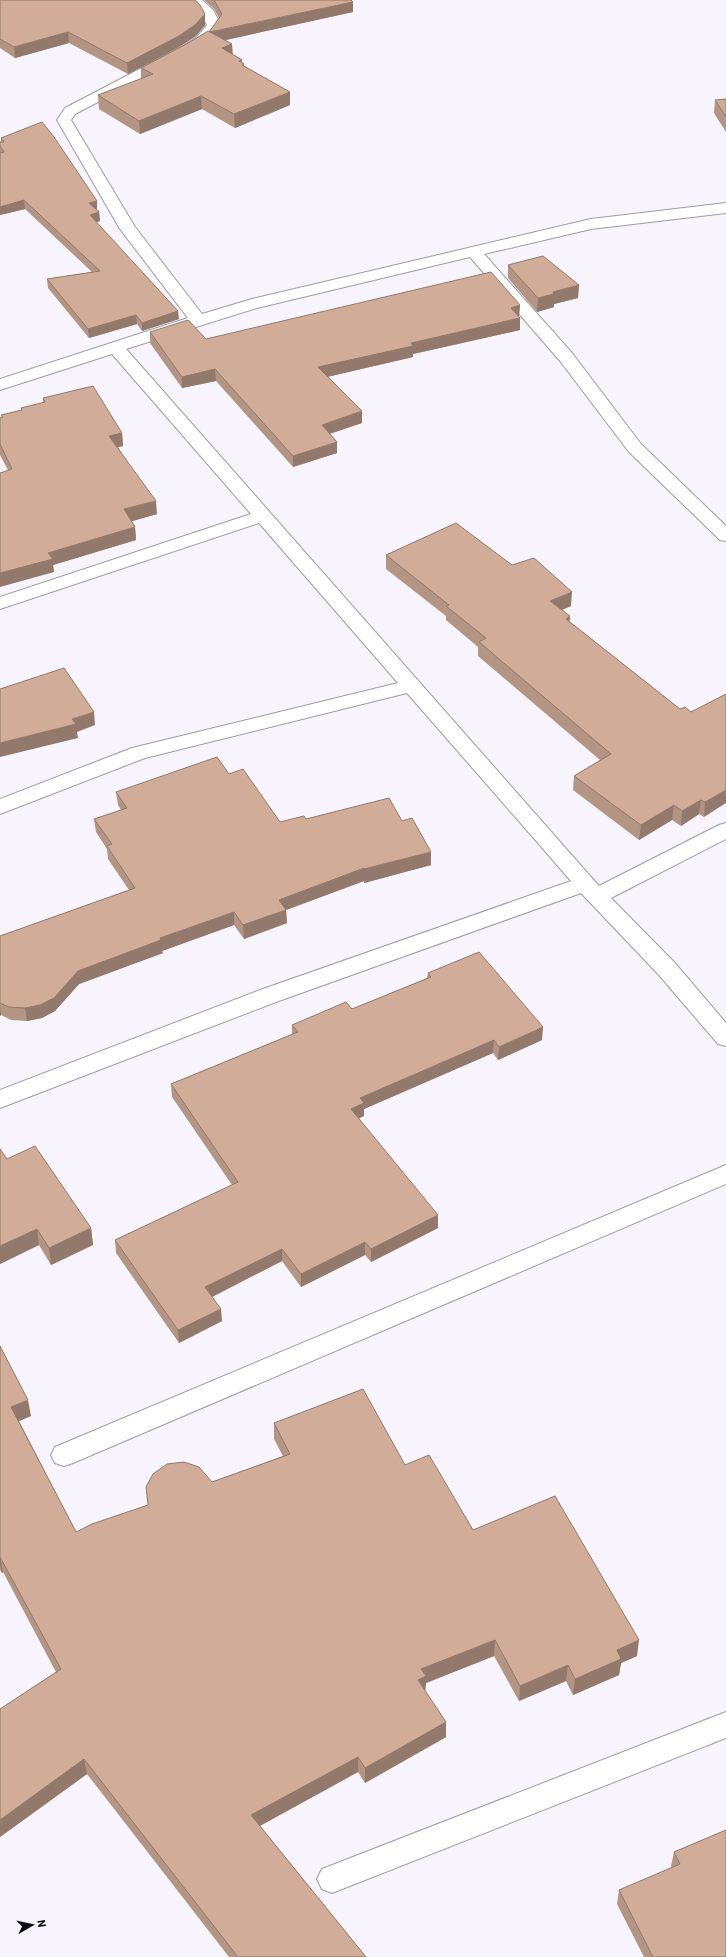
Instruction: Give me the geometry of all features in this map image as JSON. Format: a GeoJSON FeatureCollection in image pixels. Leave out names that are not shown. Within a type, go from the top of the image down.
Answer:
{"type":"FeatureCollection","features":[{"type":"Feature","properties":{"kind":"street"},"geometry":{"type":"LineString","coordinates":[[194,0],[208,13],[214,25],[202,40],[185,52],[70,111],[64,120],[128,229],[198,320]]}},
{"type":"Feature","properties":{"kind":"street"},"geometry":{"type":"LineString","coordinates":[[0,385],[198,320],[252,304],[591,224],[726,208]]}},
{"type":"Feature","properties":{"kind":"street"},"geometry":{"type":"LineString","coordinates":[[474,252],[566,357],[635,448],[726,536]]}},
{"type":"Feature","properties":{"kind":"street"},"geometry":{"type":"LineString","coordinates":[[116,348],[591,890],[666,968],[726,1038]]}},
{"type":"Feature","properties":{"kind":"street"},"geometry":{"type":"LineString","coordinates":[[0,603],[263,516]]}},
{"type":"Feature","properties":{"kind":"street"},"geometry":{"type":"LineString","coordinates":[[0,807],[139,753],[411,686]]}},
{"type":"Feature","properties":{"kind":"street"},"geometry":{"type":"LineString","coordinates":[[0,1099],[268,996],[591,890],[726,830]]}},
{"type":"Feature","properties":{"kind":"street"},"geometry":{"type":"LineString","coordinates":[[64,1455],[726,1174]]}},
{"type":"Feature","properties":{"kind":"street"},"geometry":{"type":"LineString","coordinates":[[332,1879],[726,1725]]}},
{"type":"Feature","properties":{"kind":"building"},"geometry":{"type":"Polygon","coordinates":[[[0,0],[195,0],[205,14],[195,25],[179,36],[127,63],[68,32],[14,47],[0,39],[0,0]]]}},
{"type":"Feature","properties":{"kind":"building"},"geometry":{"type":"Polygon","coordinates":[[[214,0],[351,0],[353,2],[209,32],[222,14],[214,0]]]}},
{"type":"Feature","properties":{"kind":"building"},"geometry":{"type":"Polygon","coordinates":[[[208,31],[232,44],[222,48],[242,60],[239,61],[244,64],[242,65],[290,92],[234,114],[201,96],[139,121],[98,95],[153,74],[141,68],[208,31]]]}},
{"type":"Feature","properties":{"kind":"building"},"geometry":{"type":"Polygon","coordinates":[[[726,99],[726,117],[715,100],[726,99]]]}},
{"type":"Feature","properties":{"kind":"building"},"geometry":{"type":"Polygon","coordinates":[[[42,122],[54,137],[97,201],[89,203],[99,212],[90,215],[178,311],[142,323],[136,315],[88,329],[47,279],[100,271],[24,200],[0,207],[0,153],[4,152],[0,146],[0,142],[4,142],[1,138],[42,122]]]}},
{"type":"Feature","properties":{"kind":"building"},"geometry":{"type":"Polygon","coordinates":[[[543,256],[579,285],[538,298],[508,265],[543,256]]]}},
{"type":"Feature","properties":{"kind":"building"},"geometry":{"type":"Polygon","coordinates":[[[491,272],[520,305],[511,308],[520,318],[411,343],[413,346],[318,367],[362,411],[322,425],[337,442],[293,456],[215,369],[182,377],[150,332],[188,320],[206,339],[491,272]]]}},
{"type":"Feature","properties":{"kind":"building"},"geometry":{"type":"Polygon","coordinates":[[[93,386],[122,433],[109,436],[156,501],[124,509],[135,527],[48,553],[53,559],[0,573],[0,473],[12,469],[0,444],[0,418],[3,417],[1,415],[45,402],[43,398],[93,386]]]}},
{"type":"Feature","properties":{"kind":"building"},"geometry":{"type":"Polygon","coordinates":[[[456,523],[512,565],[534,558],[572,592],[550,601],[570,616],[566,619],[680,709],[685,707],[691,712],[726,694],[726,790],[705,802],[701,800],[682,811],[674,805],[641,825],[574,776],[611,754],[479,642],[486,638],[446,606],[449,605],[386,555],[456,523]]]}},
{"type":"Feature","properties":{"kind":"building"},"geometry":{"type":"Polygon","coordinates":[[[64,668],[94,712],[72,719],[76,724],[0,743],[0,689],[64,668]]]}},
{"type":"Feature","properties":{"kind":"building"},"geometry":{"type":"Polygon","coordinates":[[[217,757],[229,774],[243,769],[280,822],[304,816],[306,819],[389,798],[402,821],[412,818],[431,852],[364,868],[279,900],[286,910],[243,925],[234,912],[160,938],[161,940],[78,971],[54,998],[40,1005],[25,1008],[9,1007],[0,1003],[0,936],[135,888],[107,846],[112,844],[94,819],[127,808],[116,792],[217,757]]]}},
{"type":"Feature","properties":{"kind":"building"},"geometry":{"type":"Polygon","coordinates":[[[479,952],[543,1027],[499,1047],[494,1040],[360,1098],[364,1103],[351,1109],[438,1215],[371,1249],[365,1242],[301,1274],[282,1249],[205,1287],[221,1309],[178,1330],[115,1240],[238,1182],[171,1084],[298,1032],[292,1025],[346,1002],[352,1009],[431,977],[428,973],[479,952]]]}},
{"type":"Feature","properties":{"kind":"building"},"geometry":{"type":"Polygon","coordinates":[[[35,1146],[91,1228],[49,1248],[37,1229],[0,1246],[0,1149],[7,1159],[35,1146]]]}},
{"type":"Feature","properties":{"kind":"building"},"geometry":{"type":"Polygon","coordinates":[[[0,1346],[28,1400],[11,1407],[76,1532],[92,1524],[148,1505],[146,1487],[153,1474],[167,1464],[184,1462],[199,1467],[212,1482],[290,1454],[274,1423],[363,1389],[405,1465],[429,1455],[473,1530],[555,1496],[639,1640],[617,1650],[621,1659],[575,1679],[568,1665],[520,1686],[495,1640],[421,1669],[426,1676],[418,1680],[446,1722],[365,1768],[358,1757],[251,1815],[366,1957],[238,1957],[84,1759],[0,1820],[0,1709],[61,1669],[0,1557],[0,1346]]]}},
{"type":"Feature","properties":{"kind":"building"},"geometry":{"type":"Polygon","coordinates":[[[726,1830],[726,1957],[653,1957],[619,1890],[680,1864],[674,1852],[726,1830]]]}}]}
